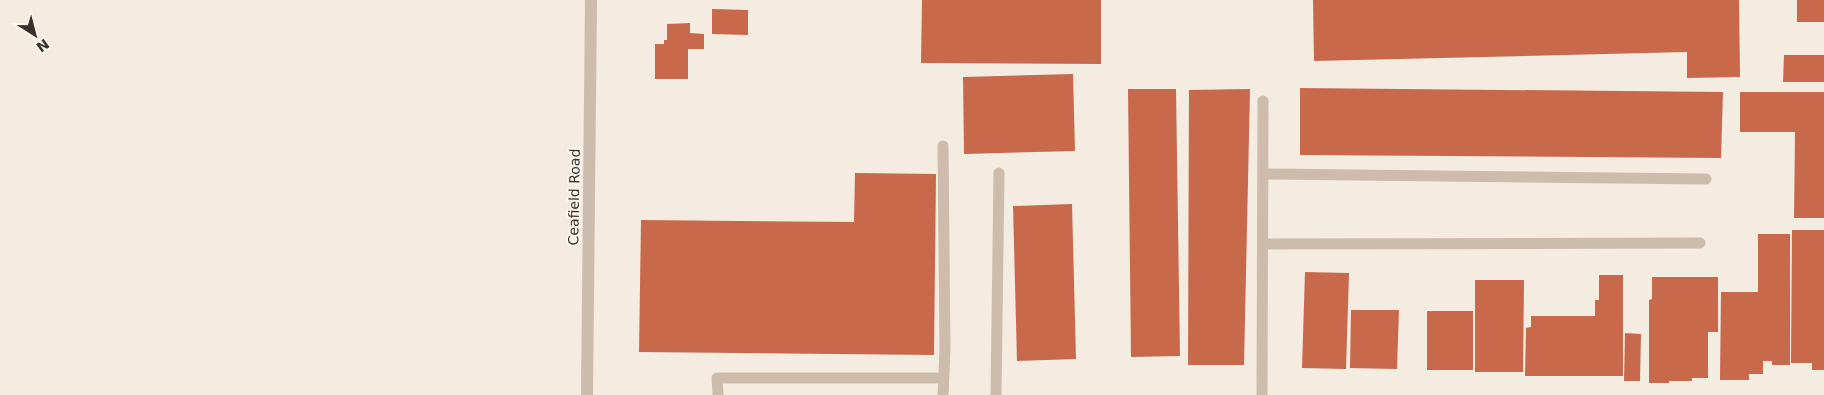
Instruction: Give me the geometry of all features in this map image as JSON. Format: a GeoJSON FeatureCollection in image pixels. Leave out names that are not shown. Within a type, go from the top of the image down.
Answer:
{"type":"FeatureCollection","features":[{"type":"Feature","properties":{"kind":"street","name":"Ceafield Road"},"geometry":{"type":"LineString","coordinates":[[588,395],[591,0]]}},
{"type":"Feature","properties":{"kind":"lane"},"geometry":{"type":"LineString","coordinates":[[1262,395],[1263,101]]}},
{"type":"Feature","properties":{"kind":"lane"},"geometry":{"type":"LineString","coordinates":[[943,395],[945,350],[944,146]]}},
{"type":"Feature","properties":{"kind":"lane"},"geometry":{"type":"LineString","coordinates":[[996,395],[999,172]]}},
{"type":"Feature","properties":{"kind":"lane"},"geometry":{"type":"LineString","coordinates":[[1263,174],[1706,178]]}},
{"type":"Feature","properties":{"kind":"lane"},"geometry":{"type":"LineString","coordinates":[[1263,244],[1700,243]]}},
{"type":"Feature","properties":{"kind":"lane"},"geometry":{"type":"LineString","coordinates":[[718,395],[717,378],[943,378]]}},
{"type":"Feature","properties":{"kind":"building"},"geometry":{"type":"Polygon","coordinates":[[[922,0],[1101,0],[1101,64],[921,63],[922,0]]]}},
{"type":"Feature","properties":{"kind":"building"},"geometry":{"type":"Polygon","coordinates":[[[1313,0],[1739,0],[1740,77],[1687,78],[1687,52],[1314,61],[1313,0]]]}},
{"type":"Feature","properties":{"kind":"building"},"geometry":{"type":"Polygon","coordinates":[[[1797,0],[1824,0],[1824,22],[1797,22],[1797,0]]]}},
{"type":"Feature","properties":{"kind":"building"},"geometry":{"type":"Polygon","coordinates":[[[712,9],[748,10],[748,35],[712,34],[712,9]]]}},
{"type":"Feature","properties":{"kind":"building"},"geometry":{"type":"Polygon","coordinates":[[[690,23],[690,33],[704,34],[704,49],[688,49],[688,79],[655,79],[655,44],[664,44],[664,40],[667,40],[667,24],[690,23]]]}},
{"type":"Feature","properties":{"kind":"building"},"geometry":{"type":"Polygon","coordinates":[[[1784,55],[1824,55],[1824,82],[1783,82],[1784,55]]]}},
{"type":"Feature","properties":{"kind":"building"},"geometry":{"type":"Polygon","coordinates":[[[1073,74],[1075,151],[964,154],[963,77],[1073,74]]]}},
{"type":"Feature","properties":{"kind":"building"},"geometry":{"type":"Polygon","coordinates":[[[1300,88],[1723,92],[1721,158],[1300,155],[1300,88]]]}},
{"type":"Feature","properties":{"kind":"building"},"geometry":{"type":"Polygon","coordinates":[[[1128,89],[1176,89],[1180,356],[1131,357],[1128,89]]]}},
{"type":"Feature","properties":{"kind":"building"},"geometry":{"type":"Polygon","coordinates":[[[1250,89],[1244,365],[1188,365],[1189,90],[1250,89]]]}},
{"type":"Feature","properties":{"kind":"building"},"geometry":{"type":"Polygon","coordinates":[[[1740,92],[1824,92],[1824,218],[1794,218],[1795,132],[1740,132],[1740,92]]]}},
{"type":"Feature","properties":{"kind":"building"},"geometry":{"type":"Polygon","coordinates":[[[855,173],[936,174],[934,355],[639,352],[641,220],[854,222],[855,173]]]}},
{"type":"Feature","properties":{"kind":"building"},"geometry":{"type":"Polygon","coordinates":[[[1072,204],[1076,359],[1017,361],[1013,206],[1072,204]]]}},
{"type":"Feature","properties":{"kind":"building"},"geometry":{"type":"Polygon","coordinates":[[[1792,230],[1824,230],[1824,370],[1812,370],[1812,363],[1791,363],[1792,230]]]}},
{"type":"Feature","properties":{"kind":"building"},"geometry":{"type":"Polygon","coordinates":[[[1758,234],[1790,234],[1790,365],[1772,365],[1772,361],[1763,361],[1763,374],[1749,374],[1749,380],[1720,380],[1721,292],[1758,292],[1758,234]]]}},
{"type":"Feature","properties":{"kind":"building"},"geometry":{"type":"Polygon","coordinates":[[[1305,272],[1349,273],[1346,369],[1302,368],[1305,272]]]}},
{"type":"Feature","properties":{"kind":"building"},"geometry":{"type":"Polygon","coordinates":[[[1599,275],[1623,275],[1623,376],[1525,376],[1526,328],[1531,327],[1531,316],[1595,316],[1595,300],[1599,300],[1599,275]]]}},
{"type":"Feature","properties":{"kind":"building"},"geometry":{"type":"Polygon","coordinates":[[[1652,277],[1718,277],[1718,332],[1708,332],[1708,378],[1692,378],[1692,381],[1669,381],[1669,383],[1649,383],[1649,300],[1652,299],[1652,277]]]}},
{"type":"Feature","properties":{"kind":"building"},"geometry":{"type":"Polygon","coordinates":[[[1475,280],[1524,280],[1523,372],[1475,372],[1475,280]]]}},
{"type":"Feature","properties":{"kind":"building"},"geometry":{"type":"Polygon","coordinates":[[[1351,310],[1399,310],[1397,369],[1350,368],[1351,310]]]}},
{"type":"Feature","properties":{"kind":"building"},"geometry":{"type":"Polygon","coordinates":[[[1427,311],[1473,311],[1473,370],[1427,370],[1427,311]]]}},
{"type":"Feature","properties":{"kind":"building"},"geometry":{"type":"Polygon","coordinates":[[[1625,333],[1641,334],[1640,381],[1624,381],[1625,333]]]}}]}
